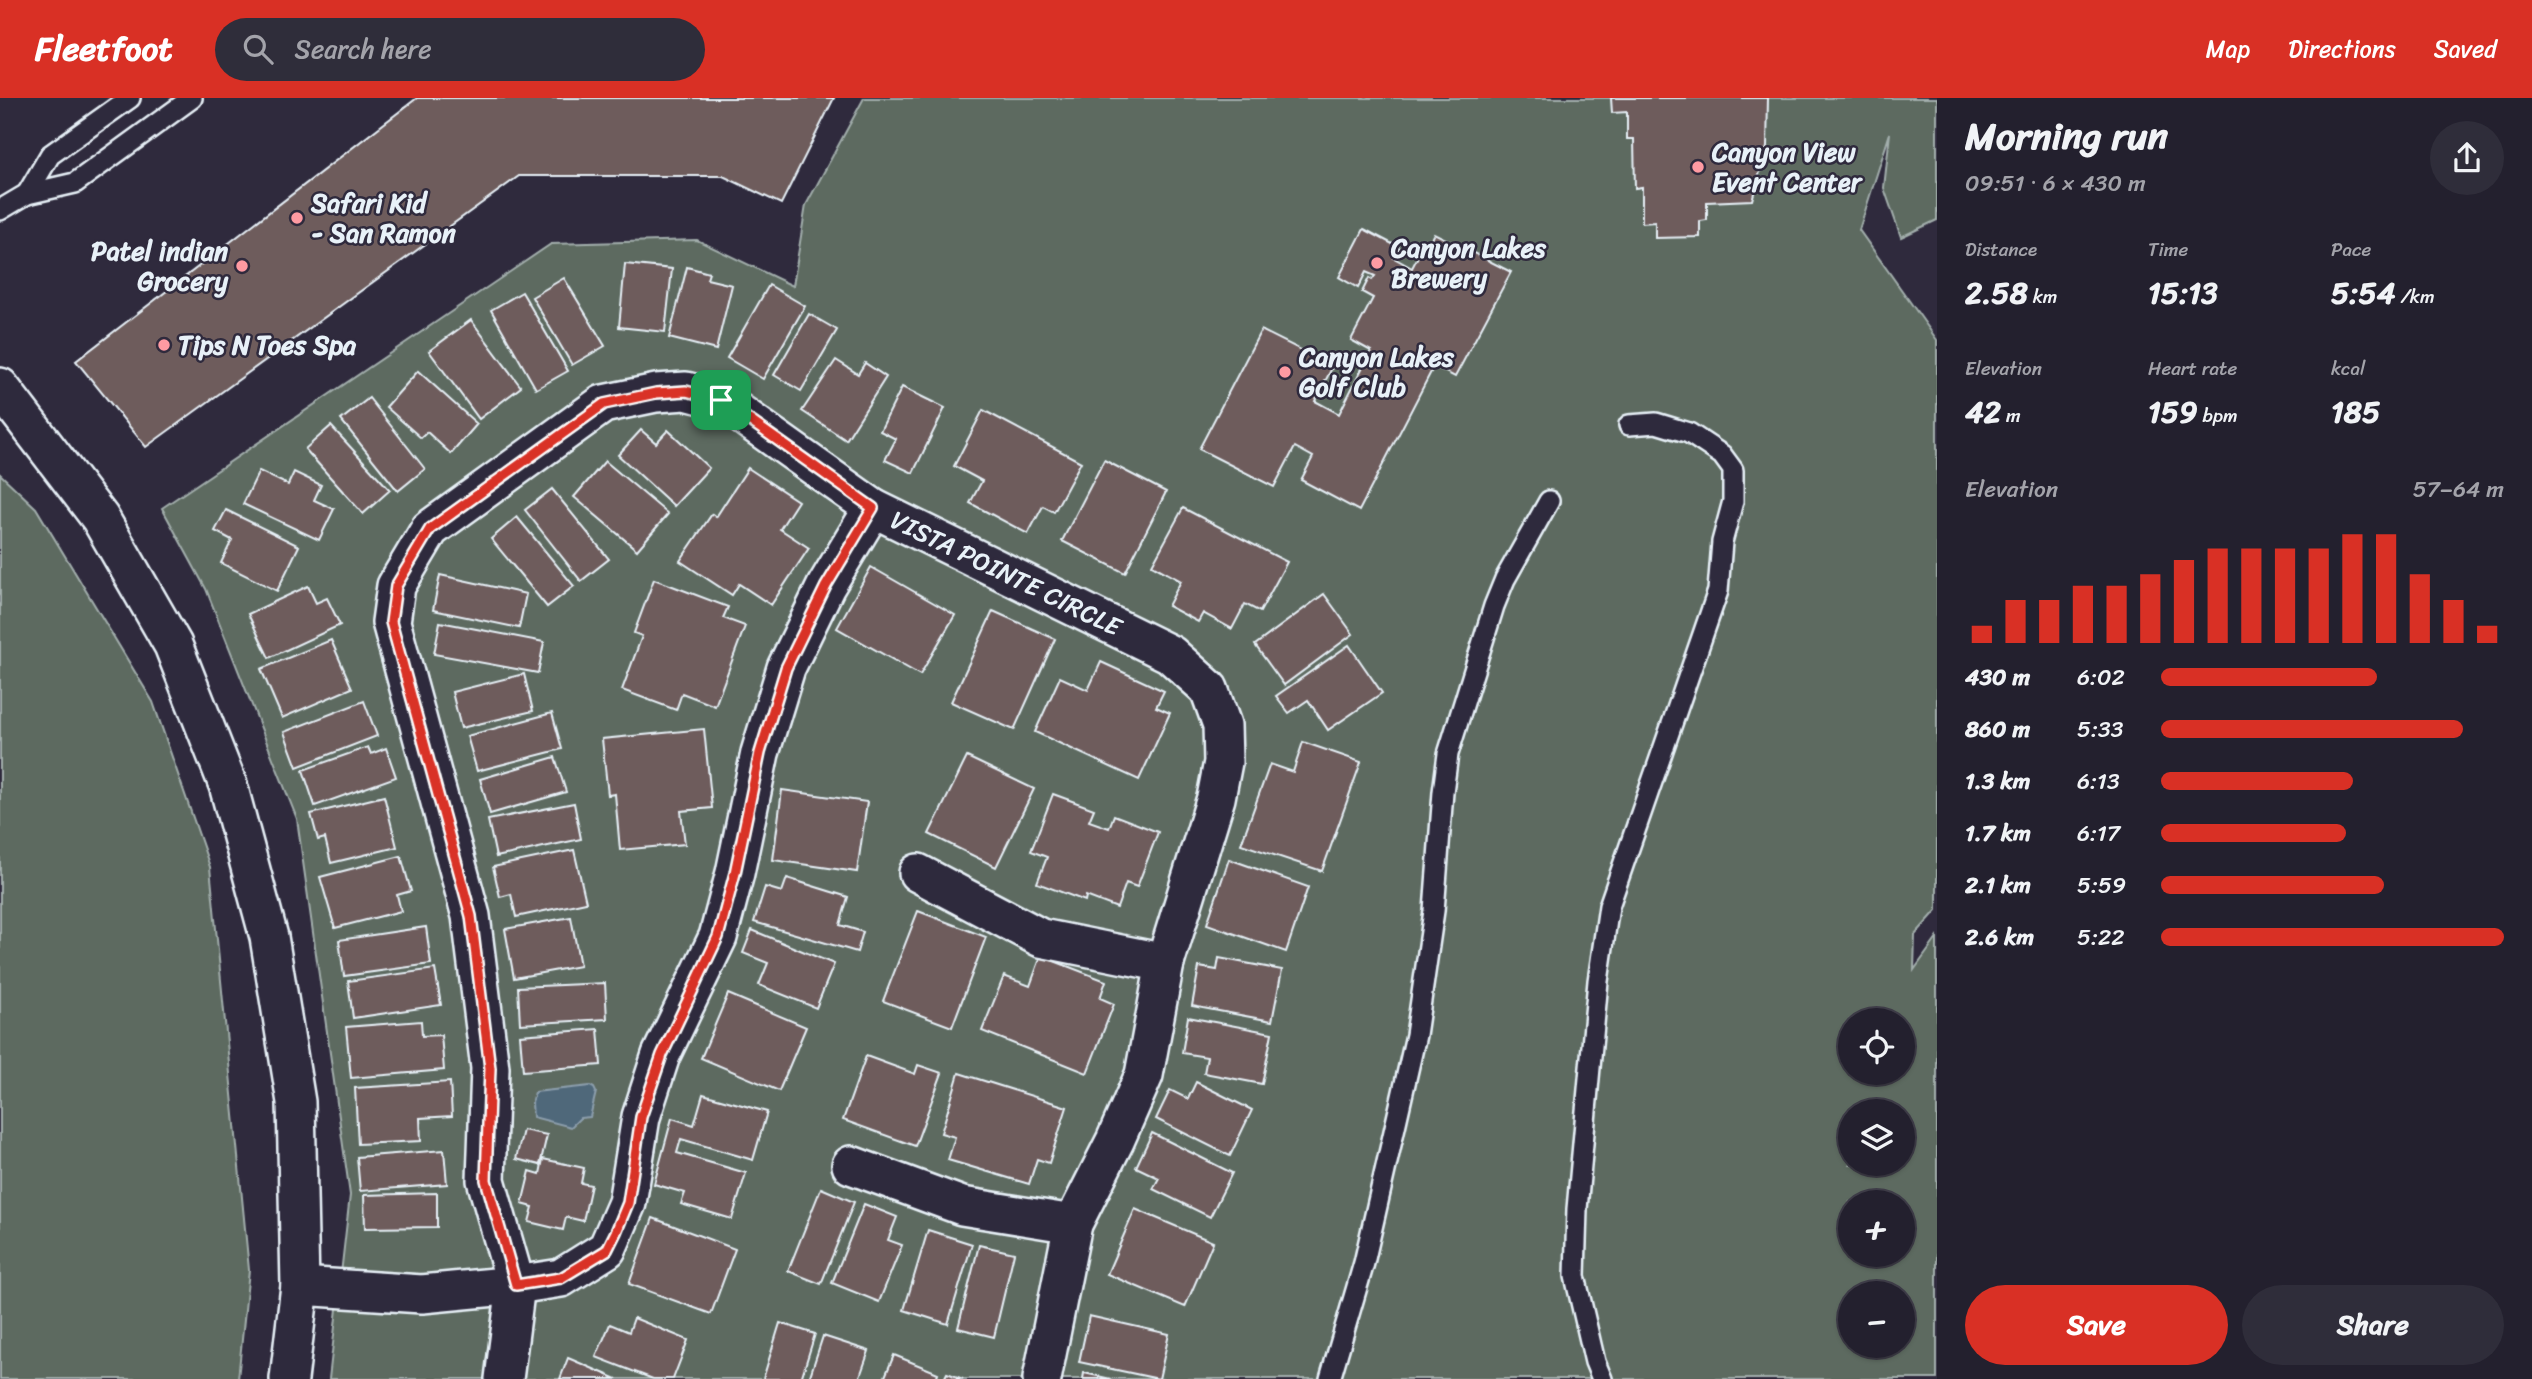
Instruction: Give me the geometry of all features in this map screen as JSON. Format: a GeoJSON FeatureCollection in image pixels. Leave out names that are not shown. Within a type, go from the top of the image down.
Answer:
{"type":"FeatureCollection","features":[{"type":"Feature","properties":{"kind":"street"},"geometry":{"type":"LineString","coordinates":[[0,387],[100,518],[173,645],[228,785],[268,937],[296,1102],[300,1286],[289,1379]]}},
{"type":"Feature","properties":{"kind":"street","name":"VISTA POINTE CIRCLE"},"geometry":{"type":"LineString","coordinates":[[504,1379],[516,1285],[486,1180],[490,1068],[471,916],[391,622],[396,586],[430,529],[604,404],[656,393],[686,391],[721,400],[873,508],[1170,653],[1209,689],[1222,725],[1223,762],[1216,799],[1165,963],[1144,1075],[1115,1141],[1073,1224],[1042,1379]]}},
{"type":"Feature","properties":{"kind":"street"},"geometry":{"type":"LineString","coordinates":[[300,1286],[422,1294],[516,1285],[561,1278],[607,1250],[628,1203],[641,1117],[662,1055],[718,937],[735,873],[760,753],[786,668],[826,586],[873,508]]}},
{"type":"Feature","properties":{"kind":"street"},"geometry":{"type":"LineString","coordinates":[[918,873],[1041,938],[1165,963]]}},
{"type":"Feature","properties":{"kind":"street"},"geometry":{"type":"LineString","coordinates":[[851,1165],[962,1206],[1073,1224]]}},
{"type":"Feature","properties":{"kind":"lane"},"geometry":{"type":"LineString","coordinates":[[27,194],[50,155],[130,98]]}},
{"type":"Feature","properties":{"kind":"lane"},"geometry":{"type":"LineString","coordinates":[[0,210],[27,194],[75,183],[192,98]]}},
{"type":"Feature","properties":{"kind":"lane"},"geometry":{"type":"LineString","coordinates":[[1602,1379],[1595,1362],[1575,1276],[1577,1209],[1586,1111],[1609,906],[1718,591],[1722,542],[1734,501],[1733,470],[1722,455],[1689,433],[1656,423],[1629,425]]}},
{"type":"Feature","properties":{"kind":"lane"},"geometry":{"type":"LineString","coordinates":[[1330,1379],[1364,1263],[1416,1035],[1434,911],[1448,754],[1494,606],[1505,579],[1549,502]]}},
{"type":"Feature","properties":{"kind":"green space"},"geometry":{"type":"Polygon","coordinates":[[[864,98],[1937,98],[1937,220],[1901,237],[1884,188],[1890,133],[1859,230],[1937,340],[1937,910],[1915,935],[1914,970],[1937,938],[1937,1379],[329,1379],[350,1195],[297,819],[206,589],[162,508],[551,244],[697,240],[793,286],[806,205],[864,98]]]}},
{"type":"Feature","properties":{"kind":"green space"},"geometry":{"type":"Polygon","coordinates":[[[0,474],[36,508],[153,702],[210,867],[249,1270],[238,1379],[0,1379],[0,474]]]}},
{"type":"Feature","properties":{"kind":"water"},"geometry":{"type":"Polygon","coordinates":[[[590,1086],[596,1092],[590,1117],[580,1118],[571,1127],[533,1117],[532,1103],[535,1092],[590,1086]]]}},
{"type":"Feature","properties":{"kind":"building"},"geometry":{"type":"Polygon","coordinates":[[[417,98],[834,98],[781,204],[723,176],[519,176],[146,447],[76,361],[417,98]]]}},
{"type":"Feature","properties":{"kind":"building","name":"Canyon View Event Center"},"geometry":{"type":"Polygon","coordinates":[[[1611,98],[1768,98],[1767,147],[1752,200],[1707,202],[1707,220],[1700,221],[1700,237],[1655,238],[1655,222],[1642,223],[1642,187],[1635,188],[1634,139],[1627,139],[1627,112],[1612,113],[1611,98]]]}},
{"type":"Feature","properties":{"kind":"building","name":"Canyon Lakes Golf Club"},"geometry":{"type":"Polygon","coordinates":[[[1364,229],[1400,248],[1394,258],[1412,268],[1426,241],[1429,243],[1434,233],[1511,272],[1455,377],[1434,366],[1359,511],[1301,480],[1313,457],[1295,447],[1274,487],[1199,449],[1261,330],[1333,366],[1315,401],[1339,414],[1371,351],[1351,340],[1373,298],[1362,292],[1369,278],[1372,280],[1375,276],[1366,272],[1358,288],[1339,277],[1364,229]]]}},
{"type":"Feature","properties":{"kind":"building"},"geometry":{"type":"Polygon","coordinates":[[[625,264],[672,269],[665,332],[619,327],[625,264]]]}},
{"type":"Feature","properties":{"kind":"building"},"geometry":{"type":"Polygon","coordinates":[[[687,267],[709,273],[707,279],[732,285],[716,350],[669,338],[687,267]]]}},
{"type":"Feature","properties":{"kind":"building"},"geometry":{"type":"Polygon","coordinates":[[[564,278],[605,346],[572,365],[532,297],[564,278]]]}},
{"type":"Feature","properties":{"kind":"building"},"geometry":{"type":"Polygon","coordinates":[[[769,285],[805,306],[763,379],[727,358],[769,285]]]}},
{"type":"Feature","properties":{"kind":"building"},"geometry":{"type":"Polygon","coordinates":[[[522,292],[568,371],[536,389],[491,310],[522,292]]]}},
{"type":"Feature","properties":{"kind":"building"},"geometry":{"type":"Polygon","coordinates":[[[809,314],[837,330],[801,391],[774,375],[809,314]]]}},
{"type":"Feature","properties":{"kind":"building"},"geometry":{"type":"Polygon","coordinates":[[[471,320],[521,387],[479,419],[429,351],[471,320]]]}},
{"type":"Feature","properties":{"kind":"building"},"geometry":{"type":"Polygon","coordinates":[[[836,360],[858,374],[865,363],[886,377],[846,440],[802,411],[836,360]]]}},
{"type":"Feature","properties":{"kind":"building"},"geometry":{"type":"Polygon","coordinates":[[[418,371],[477,424],[451,454],[427,432],[421,438],[386,407],[418,371]]]}},
{"type":"Feature","properties":{"kind":"building"},"geometry":{"type":"Polygon","coordinates":[[[902,387],[945,408],[913,473],[885,460],[896,439],[880,431],[902,387]]]}},
{"type":"Feature","properties":{"kind":"building"},"geometry":{"type":"Polygon","coordinates":[[[369,398],[425,469],[398,491],[341,420],[369,398]]]}},
{"type":"Feature","properties":{"kind":"building"},"geometry":{"type":"Polygon","coordinates":[[[983,410],[1081,462],[1054,512],[1043,506],[1028,534],[970,503],[982,481],[954,466],[983,410]]]}},
{"type":"Feature","properties":{"kind":"building"},"geometry":{"type":"Polygon","coordinates":[[[331,426],[390,490],[363,514],[305,449],[331,426]]]}},
{"type":"Feature","properties":{"kind":"building"},"geometry":{"type":"Polygon","coordinates":[[[641,430],[656,443],[668,430],[709,468],[674,506],[618,455],[641,430]]]}},
{"type":"Feature","properties":{"kind":"building"},"geometry":{"type":"Polygon","coordinates":[[[1104,460],[1166,492],[1125,573],[1062,541],[1104,460]]]}},
{"type":"Feature","properties":{"kind":"building"},"geometry":{"type":"Polygon","coordinates":[[[605,461],[668,514],[637,550],[574,497],[605,461]]]}},
{"type":"Feature","properties":{"kind":"building"},"geometry":{"type":"Polygon","coordinates":[[[748,468],[798,501],[780,529],[809,548],[771,605],[739,584],[732,595],[680,561],[712,514],[716,517],[748,468]]]}},
{"type":"Feature","properties":{"kind":"building"},"geometry":{"type":"Polygon","coordinates":[[[259,471],[288,485],[294,472],[321,485],[314,500],[334,509],[319,540],[243,504],[259,471]]]}},
{"type":"Feature","properties":{"kind":"building"},"geometry":{"type":"Polygon","coordinates":[[[552,489],[609,559],[581,581],[525,510],[552,489]]]}},
{"type":"Feature","properties":{"kind":"building"},"geometry":{"type":"Polygon","coordinates":[[[1183,508],[1287,562],[1260,612],[1245,604],[1232,629],[1203,613],[1198,622],[1168,606],[1181,581],[1152,565],[1183,508]]]}},
{"type":"Feature","properties":{"kind":"building"},"geometry":{"type":"Polygon","coordinates":[[[226,510],[299,546],[277,591],[221,563],[232,540],[215,531],[226,510]]]}},
{"type":"Feature","properties":{"kind":"building"},"geometry":{"type":"Polygon","coordinates":[[[517,517],[574,586],[547,607],[491,539],[517,517]]]}},
{"type":"Feature","properties":{"kind":"building"},"geometry":{"type":"Polygon","coordinates":[[[871,567],[955,615],[920,675],[837,628],[871,567]]]}},
{"type":"Feature","properties":{"kind":"building"},"geometry":{"type":"Polygon","coordinates":[[[440,575],[526,594],[519,628],[433,610],[440,575]]]}},
{"type":"Feature","properties":{"kind":"building"},"geometry":{"type":"Polygon","coordinates":[[[654,579],[728,607],[723,618],[745,626],[715,706],[682,693],[676,710],[622,690],[642,636],[634,633],[654,579]]]}},
{"type":"Feature","properties":{"kind":"building"},"geometry":{"type":"Polygon","coordinates":[[[308,586],[316,603],[327,598],[340,625],[269,658],[248,614],[308,586]]]}},
{"type":"Feature","properties":{"kind":"building"},"geometry":{"type":"Polygon","coordinates":[[[1324,594],[1353,634],[1284,685],[1255,645],[1324,594]]]}},
{"type":"Feature","properties":{"kind":"building"},"geometry":{"type":"Polygon","coordinates":[[[993,611],[1055,639],[1014,730],[951,702],[993,611]]]}},
{"type":"Feature","properties":{"kind":"building"},"geometry":{"type":"Polygon","coordinates":[[[440,622],[544,642],[538,673],[434,654],[440,622]]]}},
{"type":"Feature","properties":{"kind":"building"},"geometry":{"type":"Polygon","coordinates":[[[331,640],[352,688],[282,718],[261,669],[331,640]]]}},
{"type":"Feature","properties":{"kind":"building"},"geometry":{"type":"Polygon","coordinates":[[[1349,645],[1382,693],[1328,730],[1308,700],[1289,713],[1276,696],[1349,645]]]}},
{"type":"Feature","properties":{"kind":"building"},"geometry":{"type":"Polygon","coordinates":[[[1101,662],[1164,691],[1156,707],[1170,713],[1139,780],[1035,732],[1060,677],[1088,690],[1101,662]]]}},
{"type":"Feature","properties":{"kind":"building"},"geometry":{"type":"Polygon","coordinates":[[[524,674],[533,711],[461,728],[452,692],[524,674]]]}},
{"type":"Feature","properties":{"kind":"building"},"geometry":{"type":"Polygon","coordinates":[[[364,701],[377,736],[297,767],[284,732],[364,701]]]}},
{"type":"Feature","properties":{"kind":"building"},"geometry":{"type":"Polygon","coordinates":[[[552,713],[562,749],[477,771],[467,736],[552,713]]]}},
{"type":"Feature","properties":{"kind":"building"},"geometry":{"type":"Polygon","coordinates":[[[704,729],[712,808],[681,811],[685,844],[620,850],[615,794],[608,795],[602,739],[704,729]]]}},
{"type":"Feature","properties":{"kind":"building"},"geometry":{"type":"Polygon","coordinates":[[[1303,742],[1361,762],[1322,871],[1241,844],[1270,764],[1293,772],[1303,742]]]}},
{"type":"Feature","properties":{"kind":"building"},"geometry":{"type":"Polygon","coordinates":[[[368,747],[371,754],[386,748],[396,777],[315,806],[303,770],[368,747]]]}},
{"type":"Feature","properties":{"kind":"building"},"geometry":{"type":"Polygon","coordinates":[[[555,757],[566,792],[490,814],[480,779],[555,757]]]}},
{"type":"Feature","properties":{"kind":"building"},"geometry":{"type":"Polygon","coordinates":[[[967,757],[1034,789],[996,867],[929,834],[967,757]]]}},
{"type":"Feature","properties":{"kind":"building"},"geometry":{"type":"Polygon","coordinates":[[[782,790],[867,802],[857,872],[773,860],[782,790]]]}},
{"type":"Feature","properties":{"kind":"building"},"geometry":{"type":"Polygon","coordinates":[[[1053,794],[1094,809],[1089,821],[1109,828],[1114,815],[1158,832],[1137,887],[1126,883],[1117,908],[1086,896],[1085,901],[1037,883],[1047,857],[1031,851],[1053,794]]]}},
{"type":"Feature","properties":{"kind":"building"},"geometry":{"type":"Polygon","coordinates":[[[384,796],[397,847],[331,863],[325,838],[318,840],[311,814],[384,796]]]}},
{"type":"Feature","properties":{"kind":"building"},"geometry":{"type":"Polygon","coordinates":[[[574,803],[581,839],[496,857],[488,820],[574,803]]]}},
{"type":"Feature","properties":{"kind":"building"},"geometry":{"type":"Polygon","coordinates":[[[574,850],[586,902],[516,917],[511,894],[500,897],[493,867],[574,850]]]}},
{"type":"Feature","properties":{"kind":"building"},"geometry":{"type":"Polygon","coordinates":[[[401,856],[411,891],[397,895],[401,911],[335,928],[320,877],[401,856]]]}},
{"type":"Feature","properties":{"kind":"building"},"geometry":{"type":"Polygon","coordinates":[[[1229,859],[1308,887],[1286,952],[1207,924],[1229,859]]]}},
{"type":"Feature","properties":{"kind":"building"},"geometry":{"type":"Polygon","coordinates":[[[787,878],[848,897],[840,925],[863,932],[857,952],[754,922],[765,887],[782,892],[787,878]]]}},
{"type":"Feature","properties":{"kind":"building"},"geometry":{"type":"Polygon","coordinates":[[[918,911],[986,937],[952,1027],[883,1001],[918,911]]]}},
{"type":"Feature","properties":{"kind":"building"},"geometry":{"type":"Polygon","coordinates":[[[571,917],[580,966],[514,978],[505,929],[571,917]]]}},
{"type":"Feature","properties":{"kind":"building"},"geometry":{"type":"Polygon","coordinates":[[[426,927],[431,964],[344,976],[339,940],[426,927]]]}},
{"type":"Feature","properties":{"kind":"building"},"geometry":{"type":"Polygon","coordinates":[[[752,930],[834,964],[816,1008],[759,985],[768,963],[743,953],[752,930]]]}},
{"type":"Feature","properties":{"kind":"building"},"geometry":{"type":"Polygon","coordinates":[[[1041,956],[1106,981],[1100,998],[1114,1004],[1087,1073],[982,1031],[1004,976],[1030,986],[1041,956]]]}},
{"type":"Feature","properties":{"kind":"building"},"geometry":{"type":"Polygon","coordinates":[[[1219,958],[1282,970],[1272,1021],[1192,1006],[1199,967],[1217,970],[1219,958]]]}},
{"type":"Feature","properties":{"kind":"building"},"geometry":{"type":"Polygon","coordinates":[[[435,969],[441,1005],[353,1018],[348,981],[435,969]]]}},
{"type":"Feature","properties":{"kind":"building"},"geometry":{"type":"Polygon","coordinates":[[[605,983],[607,1019],[520,1024],[518,987],[605,983]]]}},
{"type":"Feature","properties":{"kind":"building"},"geometry":{"type":"Polygon","coordinates":[[[728,994],[806,1027],[779,1091],[701,1058],[728,994]]]}},
{"type":"Feature","properties":{"kind":"building"},"geometry":{"type":"Polygon","coordinates":[[[1188,1017],[1272,1033],[1262,1084],[1204,1073],[1207,1057],[1182,1053],[1188,1017]]]}},
{"type":"Feature","properties":{"kind":"building"},"geometry":{"type":"Polygon","coordinates":[[[421,1021],[422,1036],[441,1035],[444,1070],[351,1078],[346,1027],[421,1021]]]}},
{"type":"Feature","properties":{"kind":"building"},"geometry":{"type":"Polygon","coordinates":[[[598,1029],[601,1065],[523,1071],[520,1035],[598,1029]]]}},
{"type":"Feature","properties":{"kind":"building"},"geometry":{"type":"Polygon","coordinates":[[[866,1056],[915,1074],[918,1065],[942,1073],[915,1146],[843,1120],[866,1056]]]}},
{"type":"Feature","properties":{"kind":"building"},"geometry":{"type":"Polygon","coordinates":[[[959,1073],[1067,1107],[1049,1163],[1037,1159],[1029,1184],[948,1160],[955,1137],[941,1133],[959,1073]]]}},
{"type":"Feature","properties":{"kind":"building"},"geometry":{"type":"Polygon","coordinates":[[[450,1082],[452,1116],[420,1118],[421,1141],[358,1144],[355,1088],[450,1082]]]}},
{"type":"Feature","properties":{"kind":"building"},"geometry":{"type":"Polygon","coordinates":[[[1196,1082],[1252,1110],[1230,1156],[1156,1119],[1170,1090],[1188,1099],[1196,1082]]]}},
{"type":"Feature","properties":{"kind":"building"},"geometry":{"type":"Polygon","coordinates":[[[703,1094],[767,1112],[753,1160],[681,1139],[677,1153],[746,1173],[732,1219],[681,1204],[685,1193],[654,1184],[672,1118],[694,1125],[703,1094]]]}},
{"type":"Feature","properties":{"kind":"building"},"geometry":{"type":"Polygon","coordinates":[[[523,1130],[547,1135],[540,1165],[516,1159],[523,1130]]]}},
{"type":"Feature","properties":{"kind":"building"},"geometry":{"type":"Polygon","coordinates":[[[1152,1133],[1232,1173],[1210,1217],[1153,1189],[1159,1178],[1136,1167],[1152,1133]]]}},
{"type":"Feature","properties":{"kind":"building"},"geometry":{"type":"Polygon","coordinates":[[[444,1150],[447,1184],[360,1191],[357,1157],[444,1150]]]}},
{"type":"Feature","properties":{"kind":"building"},"geometry":{"type":"Polygon","coordinates":[[[543,1159],[584,1168],[581,1183],[591,1185],[583,1221],[566,1217],[563,1230],[529,1222],[533,1207],[522,1204],[530,1171],[540,1174],[543,1159]]]}},
{"type":"Feature","properties":{"kind":"building"},"geometry":{"type":"Polygon","coordinates":[[[821,1188],[854,1202],[821,1284],[788,1271],[821,1188]]]}},
{"type":"Feature","properties":{"kind":"building"},"geometry":{"type":"Polygon","coordinates":[[[437,1193],[437,1227],[365,1228],[364,1195],[437,1193]]]}},
{"type":"Feature","properties":{"kind":"building"},"geometry":{"type":"Polygon","coordinates":[[[864,1204],[897,1217],[888,1240],[902,1245],[879,1302],[832,1283],[864,1204]]]}},
{"type":"Feature","properties":{"kind":"building"},"geometry":{"type":"Polygon","coordinates":[[[1135,1209],[1213,1242],[1185,1307],[1107,1274],[1135,1209]]]}},
{"type":"Feature","properties":{"kind":"building"},"geometry":{"type":"Polygon","coordinates":[[[653,1218],[735,1249],[711,1314],[629,1284],[653,1218]]]}},
{"type":"Feature","properties":{"kind":"building"},"geometry":{"type":"Polygon","coordinates":[[[928,1230],[972,1244],[948,1324],[904,1310],[928,1230]]]}},
{"type":"Feature","properties":{"kind":"building"},"geometry":{"type":"Polygon","coordinates":[[[979,1245],[1014,1253],[994,1337],[958,1328],[979,1245]]]}},
{"type":"Feature","properties":{"kind":"building"},"geometry":{"type":"Polygon","coordinates":[[[1089,1316],[1169,1334],[1159,1379],[1079,1362],[1089,1316]]]}},
{"type":"Feature","properties":{"kind":"building"},"geometry":{"type":"Polygon","coordinates":[[[634,1318],[688,1340],[673,1379],[653,1379],[596,1357],[610,1324],[629,1332],[634,1318]]]}},
{"type":"Feature","properties":{"kind":"building"},"geometry":{"type":"Polygon","coordinates":[[[780,1323],[815,1334],[801,1379],[763,1379],[780,1323]]]}},
{"type":"Feature","properties":{"kind":"building"},"geometry":{"type":"Polygon","coordinates":[[[823,1336],[869,1351],[859,1379],[809,1379],[823,1336]]]}},
{"type":"Feature","properties":{"kind":"building"},"geometry":{"type":"Polygon","coordinates":[[[894,1355],[938,1373],[936,1379],[884,1379],[894,1355]]]}},
{"type":"Feature","properties":{"kind":"building"},"geometry":{"type":"Polygon","coordinates":[[[568,1358],[617,1379],[560,1379],[568,1358]]]}},
{"type":"Feature","properties":{"kind":"building"},"geometry":{"type":"Polygon","coordinates":[[[947,1373],[963,1379],[944,1379],[947,1373]]]}},
{"type":"Feature","properties":{"kind":"building"},"geometry":{"type":"Polygon","coordinates":[[[1084,1373],[1111,1379],[1083,1379],[1084,1373]]]}},
{"type":"Feature","properties":{"kind":"place","name":"Canyon View Event Center"},"geometry":{"type":"Point","coordinates":[1698,167]}},
{"type":"Feature","properties":{"kind":"place","name":"Safari Kid - San Ramon"},"geometry":{"type":"Point","coordinates":[297,218]}},
{"type":"Feature","properties":{"kind":"place","name":"Canyon Lakes Brewery"},"geometry":{"type":"Point","coordinates":[1377,263]}},
{"type":"Feature","properties":{"kind":"place","name":"Patel indian Grocery"},"geometry":{"type":"Point","coordinates":[242,266]}},
{"type":"Feature","properties":{"kind":"place","name":"Tips N Toes Spa"},"geometry":{"type":"Point","coordinates":[164,345]}},
{"type":"Feature","properties":{"kind":"place","name":"Canyon Lakes Golf Club"},"geometry":{"type":"Point","coordinates":[1285,372]}},
{"type":"Feature","properties":{"kind":"route"},"geometry":{"type":"LineString","coordinates":[[686,391],[721,400],[873,508],[826,586],[786,668],[760,753],[735,873],[718,937],[662,1055],[641,1117],[628,1203],[616,1232],[607,1250],[561,1278],[516,1285],[486,1180],[490,1068],[471,916],[391,622],[396,586],[430,529],[604,404],[656,393],[686,391]]}}]}
